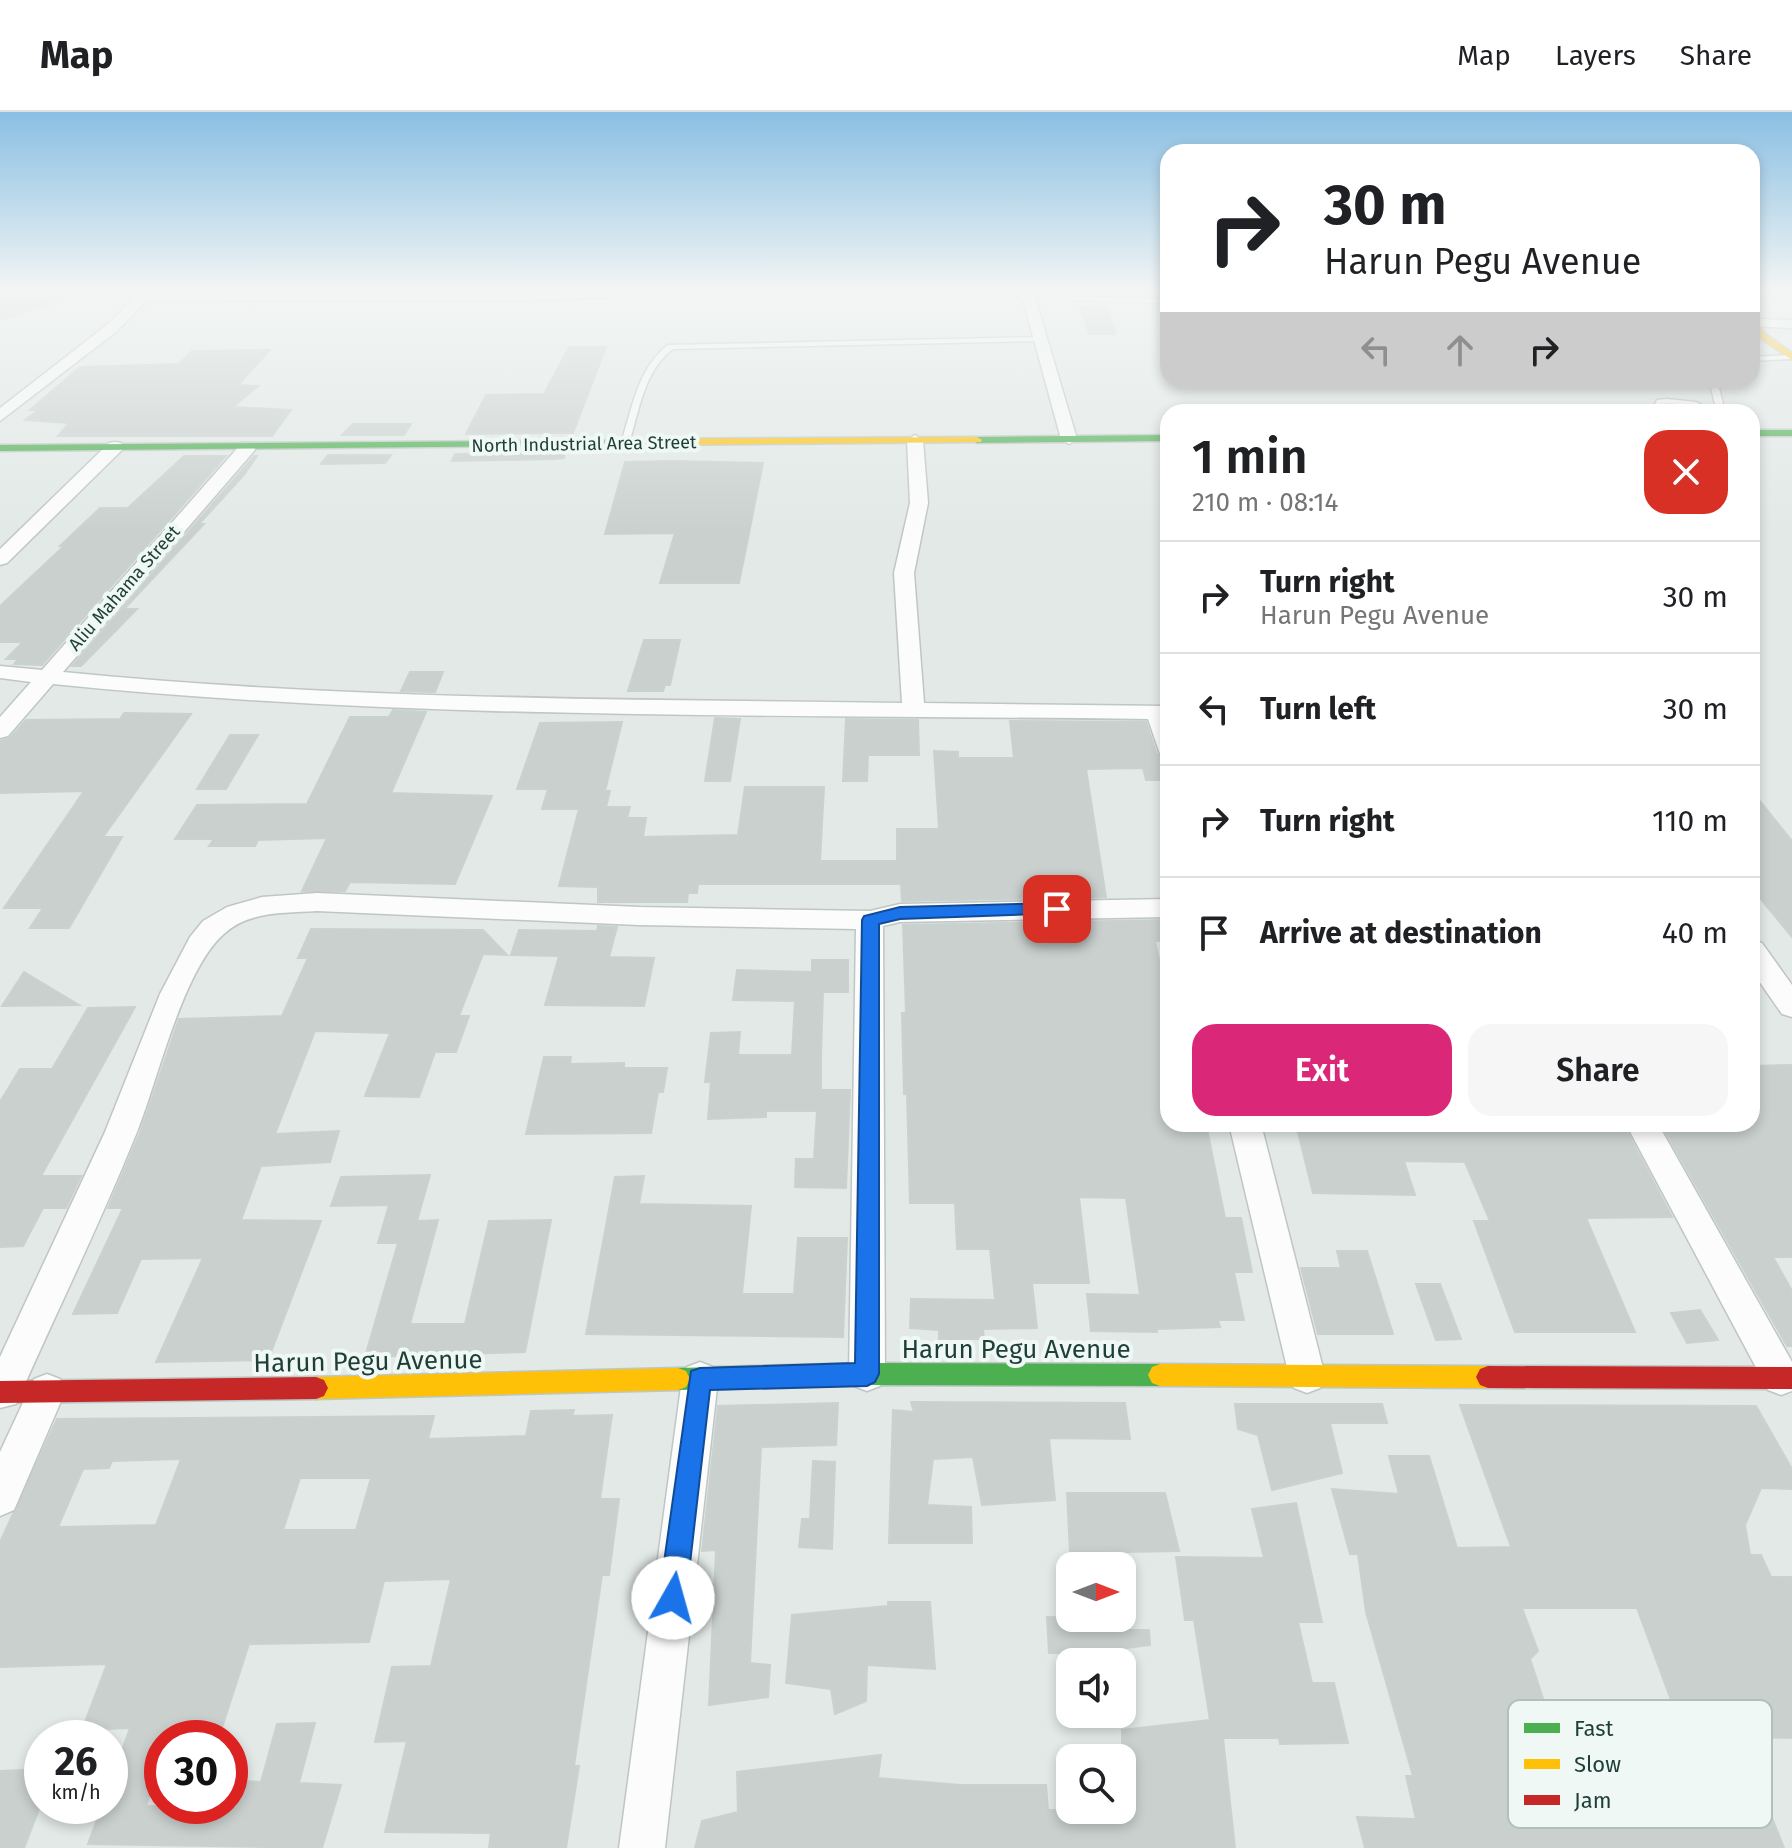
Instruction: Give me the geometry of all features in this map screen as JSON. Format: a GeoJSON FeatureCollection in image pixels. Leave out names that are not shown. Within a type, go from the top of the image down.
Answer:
{"type":"FeatureCollection","features":[{"type":"Feature","properties":{"kind":"main road"},"geometry":{"type":"LineString","coordinates":[[1760,433],[1786,432]]}},
{"type":"Feature","properties":{"kind":"main road","name":"North Industrial Area Street"},"geometry":{"type":"LineString","coordinates":[[0,448],[1160,438]]}},
{"type":"Feature","properties":{"kind":"main road","name":"Harun Pegu Avenue"},"geometry":{"type":"LineString","coordinates":[[1,1392],[867,1374],[1787,1378]]}},
{"type":"Feature","properties":{"kind":"street"},"geometry":{"type":"LineString","coordinates":[[0,416],[56,372]]}},
{"type":"Feature","properties":{"kind":"street"},"geometry":{"type":"LineString","coordinates":[[1050,372],[1069,439]]}},
{"type":"Feature","properties":{"kind":"street"},"geometry":{"type":"LineString","coordinates":[[914,711],[904,573],[919,503],[915,440]]}},
{"type":"Feature","properties":{"kind":"street"},"geometry":{"type":"LineString","coordinates":[[0,559],[115,447]]}},
{"type":"Feature","properties":{"kind":"street","name":"Aliu Mahama Street"},"geometry":{"type":"LineString","coordinates":[[0,731],[248,447]]}},
{"type":"Feature","properties":{"kind":"street"},"geometry":{"type":"LineString","coordinates":[[0,672],[186,691],[385,702],[1160,713]]}},
{"type":"Feature","properties":{"kind":"street"},"geometry":{"type":"LineString","coordinates":[[1,1392],[121,1132],[176,991],[200,946],[211,930],[222,922],[258,907],[317,902],[639,916],[870,920],[900,913],[1160,908]]}},
{"type":"Feature","properties":{"kind":"street"},"geometry":{"type":"LineString","coordinates":[[867,1374],[870,920]]}},
{"type":"Feature","properties":{"kind":"street"},"geometry":{"type":"LineString","coordinates":[[1760,961],[1792,1006]]}},
{"type":"Feature","properties":{"kind":"street"},"geometry":{"type":"LineString","coordinates":[[1247,1132],[1307,1376]]}},
{"type":"Feature","properties":{"kind":"street"},"geometry":{"type":"LineString","coordinates":[[1647,1132],[1787,1378]]}},
{"type":"Feature","properties":{"kind":"street"},"geometry":{"type":"LineString","coordinates":[[642,1848],[700,1379]]}},
{"type":"Feature","properties":{"kind":"street"},"geometry":{"type":"LineString","coordinates":[[0,1496],[47,1392]]}},
{"type":"Feature","properties":{"kind":"lane"},"geometry":{"type":"LineString","coordinates":[[625,443],[649,372]]}},
{"type":"Feature","properties":{"kind":"lane"},"geometry":{"type":"LineString","coordinates":[[1659,404],[1671,401],[1692,404]]}},
{"type":"Feature","properties":{"kind":"building"},"geometry":{"type":"Polygon","coordinates":[[[74,372],[250,372],[238,385],[258,386],[233,407],[291,410],[272,436],[58,436],[69,423],[25,420],[38,410],[30,410],[74,372]]]}},
{"type":"Feature","properties":{"kind":"building"},"geometry":{"type":"Polygon","coordinates":[[[556,372],[596,372],[573,433],[466,434],[486,395],[544,394],[556,372]]]}},
{"type":"Feature","properties":{"kind":"building"},"geometry":{"type":"Polygon","coordinates":[[[353,424],[411,424],[404,435],[342,435],[353,424]]]}},
{"type":"Feature","properties":{"kind":"building"},"geometry":{"type":"Polygon","coordinates":[[[565,453],[564,458],[554,459],[452,461],[455,454],[565,453]]]}},
{"type":"Feature","properties":{"kind":"building"},"geometry":{"type":"Polygon","coordinates":[[[328,455],[391,455],[385,463],[321,464],[328,455]]]}},
{"type":"Feature","properties":{"kind":"building"},"geometry":{"type":"Polygon","coordinates":[[[184,456],[226,456],[42,665],[14,664],[18,659],[6,659],[23,642],[0,642],[0,606],[100,508],[128,508],[184,456]]]}},
{"type":"Feature","properties":{"kind":"building"},"geometry":{"type":"Polygon","coordinates":[[[257,456],[244,475],[199,524],[204,524],[124,609],[137,609],[81,666],[72,666],[257,456]]]}},
{"type":"Feature","properties":{"kind":"building"},"geometry":{"type":"Polygon","coordinates":[[[625,462],[763,463],[739,583],[660,583],[675,533],[605,534],[625,462]]]}},
{"type":"Feature","properties":{"kind":"building"},"geometry":{"type":"Polygon","coordinates":[[[644,640],[680,640],[670,685],[665,685],[663,691],[628,691],[644,640]]]}},
{"type":"Feature","properties":{"kind":"building"},"geometry":{"type":"Polygon","coordinates":[[[410,672],[443,672],[435,692],[401,691],[410,672]]]}},
{"type":"Feature","properties":{"kind":"building"},"geometry":{"type":"Polygon","coordinates":[[[393,710],[426,712],[391,793],[492,796],[455,884],[350,882],[345,891],[302,891],[327,838],[258,840],[255,846],[209,846],[214,839],[175,839],[197,805],[307,804],[350,717],[389,717],[393,710]]]}},
{"type":"Feature","properties":{"kind":"building"},"geometry":{"type":"Polygon","coordinates":[[[124,713],[191,714],[103,837],[122,837],[69,928],[30,928],[43,908],[4,908],[84,791],[0,793],[0,741],[10,738],[26,720],[120,719],[124,713]]]}},
{"type":"Feature","properties":{"kind":"building"},"geometry":{"type":"Polygon","coordinates":[[[715,718],[740,719],[730,781],[705,781],[715,718]]]}},
{"type":"Feature","properties":{"kind":"building"},"geometry":{"type":"Polygon","coordinates":[[[846,719],[918,720],[919,755],[868,755],[867,781],[843,781],[846,719]]]}},
{"type":"Feature","properties":{"kind":"building"},"geometry":{"type":"Polygon","coordinates":[[[1010,721],[1146,722],[1160,756],[1160,780],[1146,780],[1143,768],[1086,769],[1106,897],[902,901],[901,884],[698,884],[697,893],[688,893],[687,902],[598,902],[598,887],[559,886],[579,809],[542,809],[548,789],[517,789],[540,723],[622,722],[605,791],[610,791],[606,807],[630,807],[627,818],[646,818],[643,837],[738,835],[745,787],[824,787],[820,861],[897,861],[897,829],[939,829],[934,751],[958,752],[958,758],[1014,758],[1010,721]]]}},
{"type":"Feature","properties":{"kind":"building"},"geometry":{"type":"Polygon","coordinates":[[[230,735],[258,735],[226,789],[197,789],[230,735]]]}},
{"type":"Feature","properties":{"kind":"building"},"geometry":{"type":"Polygon","coordinates":[[[1760,801],[1792,841],[1792,937],[1760,898],[1760,801]]]}},
{"type":"Feature","properties":{"kind":"building"},"geometry":{"type":"Polygon","coordinates":[[[1160,920],[1160,941],[1155,941],[1160,964],[1160,1132],[1208,1132],[1225,1218],[1241,1218],[1252,1272],[1234,1272],[1244,1320],[1218,1320],[1220,1327],[1157,1329],[1157,1332],[1091,1331],[1087,1294],[1140,1295],[1126,1198],[1079,1197],[1089,1283],[1032,1283],[1037,1328],[983,1329],[984,1339],[939,1339],[939,1330],[910,1328],[911,1299],[995,1300],[990,1249],[957,1249],[955,1203],[910,1203],[907,1094],[904,1094],[902,1013],[906,1013],[903,925],[1160,920]]]}},
{"type":"Feature","properties":{"kind":"building"},"geometry":{"type":"Polygon","coordinates":[[[598,926],[617,927],[609,957],[654,958],[644,1006],[545,1005],[559,956],[511,955],[519,930],[597,931],[598,926]]]}},
{"type":"Feature","properties":{"kind":"building"},"geometry":{"type":"Polygon","coordinates":[[[311,929],[483,930],[507,955],[483,954],[459,1016],[469,1016],[456,1052],[435,1052],[419,1097],[365,1096],[390,1033],[315,1031],[275,1134],[339,1131],[330,1162],[261,1166],[241,1220],[321,1221],[268,1360],[156,1362],[203,1258],[141,1259],[117,1313],[73,1314],[123,1208],[108,1208],[140,1133],[179,1019],[282,1016],[308,958],[298,958],[311,929]]]}},
{"type":"Feature","properties":{"kind":"building"},"geometry":{"type":"Polygon","coordinates":[[[812,960],[848,960],[848,992],[823,992],[821,1055],[821,1090],[850,1090],[846,1188],[795,1187],[796,1159],[814,1159],[817,1111],[766,1111],[766,1117],[708,1119],[711,1082],[705,1082],[711,1033],[740,1032],[738,1055],[792,1055],[795,1001],[733,1000],[737,970],[812,972],[812,960]]]}},
{"type":"Feature","properties":{"kind":"building"},"geometry":{"type":"Polygon","coordinates":[[[24,972],[79,1005],[2,1006],[24,972]]]}},
{"type":"Feature","properties":{"kind":"building"},"geometry":{"type":"Polygon","coordinates":[[[135,1007],[41,1176],[81,1176],[66,1208],[43,1208],[23,1246],[0,1247],[0,1102],[20,1069],[52,1069],[88,1008],[135,1007]]]}},
{"type":"Feature","properties":{"kind":"building"},"geometry":{"type":"Polygon","coordinates":[[[544,1057],[571,1057],[570,1064],[624,1063],[624,1068],[667,1068],[663,1092],[658,1092],[651,1133],[526,1134],[544,1057]]]}},
{"type":"Feature","properties":{"kind":"building"},"geometry":{"type":"Polygon","coordinates":[[[1792,1065],[1792,1257],[1773,1257],[1792,1291],[1792,1346],[1787,1346],[1666,1132],[1760,1132],[1760,1066],[1792,1065]]]}},
{"type":"Feature","properties":{"kind":"building"},"geometry":{"type":"Polygon","coordinates":[[[1298,1132],[1627,1132],[1672,1217],[1586,1218],[1635,1332],[1515,1332],[1474,1221],[1490,1221],[1465,1162],[1404,1161],[1415,1195],[1313,1193],[1298,1132]]]}},
{"type":"Feature","properties":{"kind":"building"},"geometry":{"type":"Polygon","coordinates":[[[430,1175],[417,1221],[438,1220],[410,1324],[465,1324],[489,1221],[551,1220],[525,1352],[365,1357],[398,1243],[378,1243],[389,1205],[331,1206],[341,1177],[430,1175]]]}},
{"type":"Feature","properties":{"kind":"building"},"geometry":{"type":"Polygon","coordinates":[[[644,1176],[639,1204],[751,1206],[742,1294],[794,1294],[798,1238],[847,1238],[843,1337],[586,1334],[615,1177],[644,1176]]]}},
{"type":"Feature","properties":{"kind":"building"},"geometry":{"type":"Polygon","coordinates":[[[1337,1251],[1367,1251],[1393,1334],[1318,1334],[1301,1268],[1341,1268],[1337,1251]]]}},
{"type":"Feature","properties":{"kind":"building"},"geometry":{"type":"Polygon","coordinates":[[[1416,1284],[1440,1284],[1461,1339],[1436,1340],[1416,1284]]]}},
{"type":"Feature","properties":{"kind":"building"},"geometry":{"type":"Polygon","coordinates":[[[1700,1310],[1718,1340],[1687,1343],[1671,1313],[1700,1310]]]}},
{"type":"Feature","properties":{"kind":"building"},"geometry":{"type":"Polygon","coordinates":[[[911,1402],[1125,1403],[1130,1439],[1049,1438],[1055,1500],[982,1505],[973,1457],[933,1459],[927,1505],[971,1507],[972,1543],[889,1543],[893,1410],[914,1412],[911,1402]]]}},
{"type":"Feature","properties":{"kind":"building"},"geometry":{"type":"Polygon","coordinates":[[[838,1403],[836,1445],[761,1447],[750,1663],[770,1665],[768,1697],[709,1705],[716,1550],[702,1551],[718,1406],[838,1403]]]}},
{"type":"Feature","properties":{"kind":"building"},"geometry":{"type":"Polygon","coordinates":[[[1235,1404],[1382,1404],[1387,1423],[1330,1423],[1342,1473],[1272,1490],[1258,1435],[1238,1429],[1235,1404]]]}},
{"type":"Feature","properties":{"kind":"building"},"geometry":{"type":"Polygon","coordinates":[[[1460,1405],[1756,1406],[1792,1469],[1792,1489],[1761,1488],[1745,1525],[1750,1555],[1761,1555],[1771,1577],[1792,1577],[1792,1738],[1772,1737],[1772,1700],[1671,1700],[1637,1608],[1522,1608],[1538,1651],[1530,1659],[1544,1700],[1508,1700],[1508,1828],[1772,1828],[1772,1818],[1784,1848],[1365,1848],[1357,1817],[1416,1819],[1406,1776],[1413,1776],[1366,1612],[1358,1554],[1350,1554],[1332,1489],[1399,1494],[1389,1456],[1429,1456],[1457,1548],[1511,1547],[1460,1405]]]}},
{"type":"Feature","properties":{"kind":"building"},"geometry":{"type":"Polygon","coordinates":[[[574,1410],[572,1416],[612,1415],[600,1499],[619,1499],[609,1575],[602,1575],[574,1766],[579,1766],[566,1848],[489,1848],[491,1833],[385,1832],[407,1741],[375,1742],[392,1667],[431,1666],[451,1579],[384,1581],[369,1642],[249,1644],[224,1720],[144,1720],[144,1824],[248,1824],[248,1781],[261,1782],[277,1724],[315,1723],[299,1783],[341,1785],[322,1848],[88,1844],[95,1824],[128,1824],[128,1720],[86,1720],[107,1664],[0,1667],[0,1542],[57,1419],[434,1416],[428,1439],[526,1436],[531,1411],[574,1410]],[[181,1459],[112,1461],[109,1468],[83,1469],[58,1527],[156,1525],[181,1459]],[[300,1478],[283,1530],[356,1530],[371,1478],[300,1478]]]}},
{"type":"Feature","properties":{"kind":"building"},"geometry":{"type":"Polygon","coordinates":[[[813,1461],[835,1462],[832,1549],[799,1547],[802,1519],[810,1519],[813,1461]]]}},
{"type":"Feature","properties":{"kind":"building"},"geometry":{"type":"Polygon","coordinates":[[[1067,1493],[1165,1493],[1179,1551],[1070,1552],[1067,1493]]]}},
{"type":"Feature","properties":{"kind":"building"},"geometry":{"type":"Polygon","coordinates":[[[1296,1503],[1322,1622],[1298,1622],[1312,1683],[1334,1683],[1348,1743],[1280,1744],[1279,1738],[1223,1738],[1235,1848],[695,1848],[702,1821],[738,1812],[737,1772],[881,1755],[878,1778],[960,1785],[1046,1785],[1048,1810],[1056,1810],[1056,1824],[1136,1824],[1136,1744],[1122,1744],[1122,1730],[1210,1720],[1194,1620],[1185,1620],[1176,1557],[1264,1558],[1252,1509],[1296,1503]]]}},
{"type":"Feature","properties":{"kind":"building"},"geometry":{"type":"Polygon","coordinates":[[[888,1602],[930,1602],[935,1669],[867,1665],[866,1701],[835,1714],[831,1689],[786,1683],[792,1615],[888,1606],[888,1602]]]}},
{"type":"Feature","properties":{"kind":"building"},"geometry":{"type":"Polygon","coordinates":[[[1047,1617],[1056,1617],[1056,1632],[1149,1630],[1150,1645],[1056,1648],[1056,1653],[1049,1653],[1047,1617]]]}},
{"type":"Feature","properties":{"kind":"building"},"geometry":{"type":"Polygon","coordinates":[[[24,1770],[24,1824],[33,1824],[24,1848],[0,1848],[0,1771],[24,1770]]]}},
{"type":"Feature","properties":{"kind":"traffic: fast"},"geometry":{"type":"LineString","coordinates":[[1760,433],[1792,433]]}},
{"type":"Feature","properties":{"kind":"traffic: fast"},"geometry":{"type":"LineString","coordinates":[[977,440],[1160,438]]}},
{"type":"Feature","properties":{"kind":"traffic: fast"},"geometry":{"type":"LineString","coordinates":[[0,448],[646,442]]}},
{"type":"Feature","properties":{"kind":"traffic: fast"},"geometry":{"type":"LineString","coordinates":[[678,1379],[867,1374],[1160,1375]]}},
{"type":"Feature","properties":{"kind":"traffic: slow"},"geometry":{"type":"LineString","coordinates":[[646,442],[977,440]]}},
{"type":"Feature","properties":{"kind":"traffic: slow"},"geometry":{"type":"LineString","coordinates":[[1160,1375],[1488,1377]]}},
{"type":"Feature","properties":{"kind":"traffic: slow"},"geometry":{"type":"LineString","coordinates":[[316,1388],[678,1379]]}},
{"type":"Feature","properties":{"kind":"traffic: jam"},"geometry":{"type":"LineString","coordinates":[[1488,1377],[1792,1378]]}},
{"type":"Feature","properties":{"kind":"traffic: jam"},"geometry":{"type":"LineString","coordinates":[[0,1392],[316,1388]]}},
{"type":"Feature","properties":{"kind":"route"},"geometry":{"type":"LineString","coordinates":[[673,1598],[700,1379],[867,1374],[870,920],[900,913],[1057,909]]}}]}
